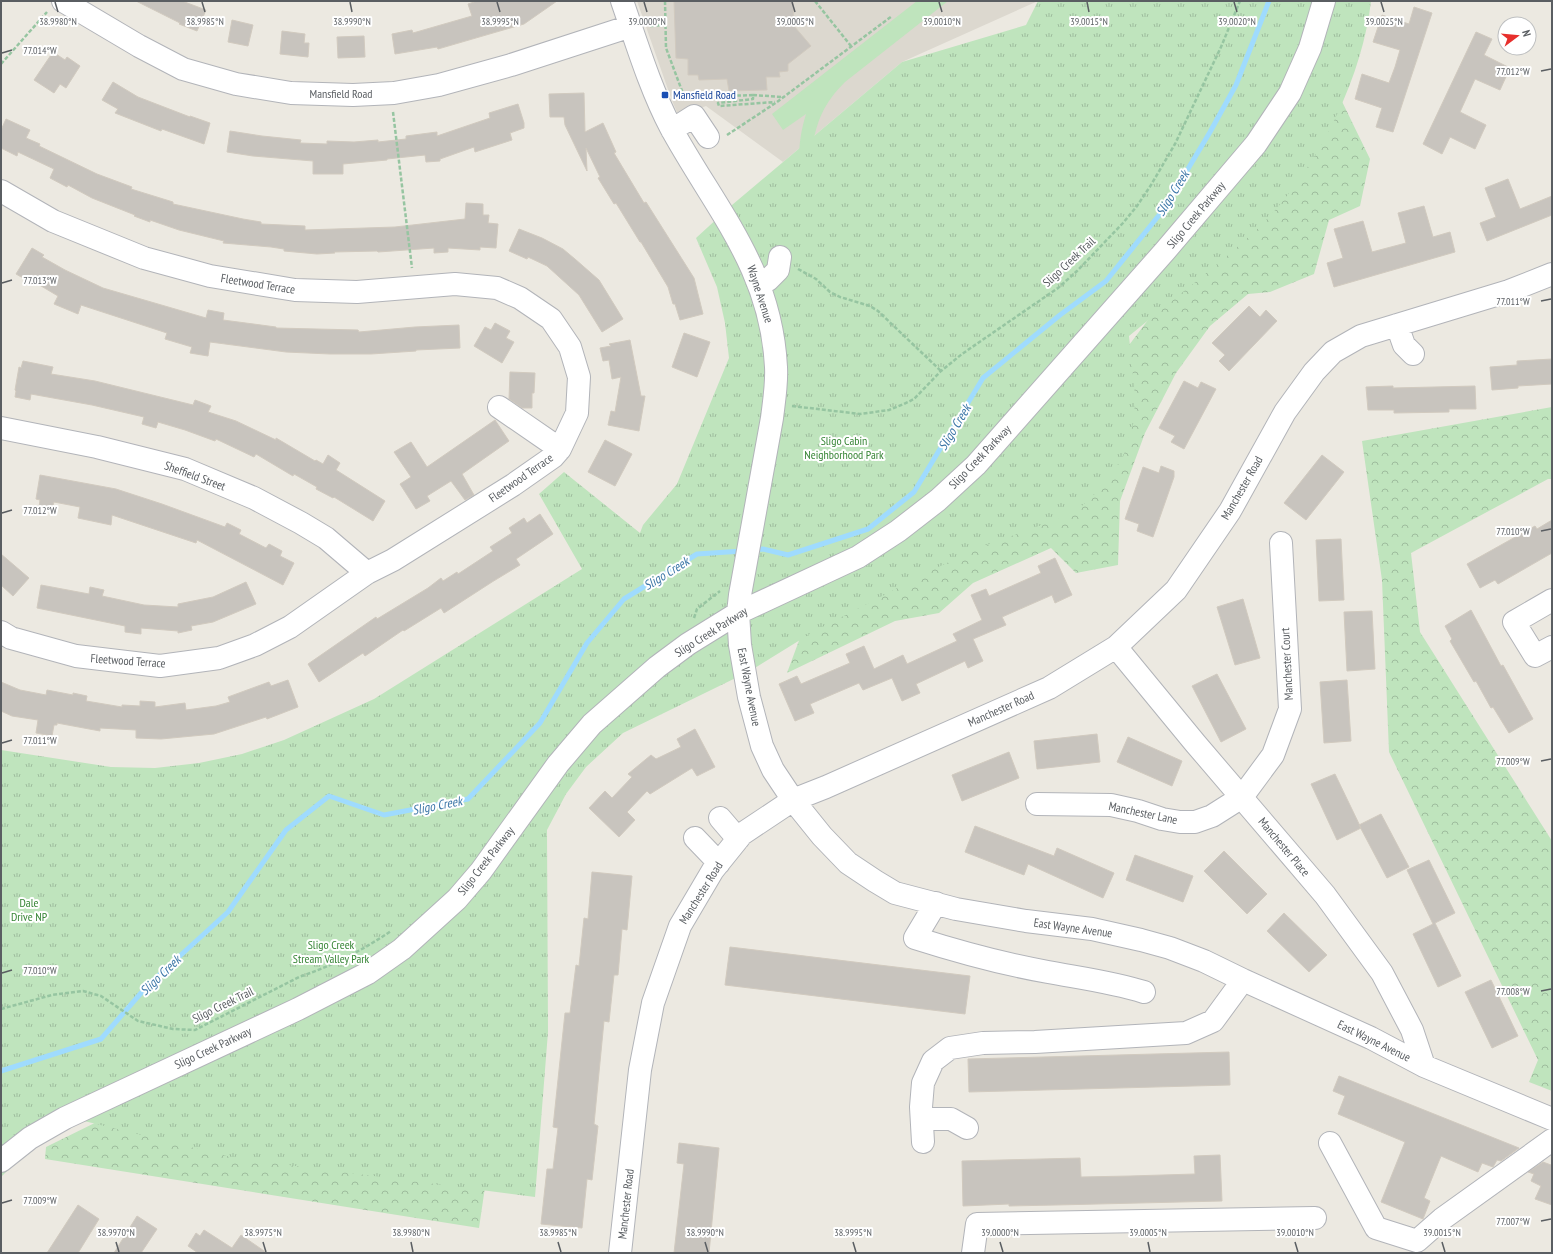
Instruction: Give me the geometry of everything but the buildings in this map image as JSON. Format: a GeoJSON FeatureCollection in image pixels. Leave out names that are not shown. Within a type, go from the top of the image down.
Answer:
{"type":"FeatureCollection","features":[{"type":"Feature","properties":{"kind":"street","name":"Wayne Avenue"},"geometry":{"type":"LineString","coordinates":[[622,1],[638,50],[658,100],[672,130],[737,236],[759,284],[766,304],[771,326],[776,368],[776,390],[762,476],[743,574],[738,613]]}},
{"type":"Feature","properties":{"kind":"street","name":"Sligo Creek Parkway"},"geometry":{"type":"LineString","coordinates":[[1,1161],[30,1138],[65,1118],[304,1006],[368,973],[402,949],[457,899],[481,871],[558,764],[592,724],[657,667],[688,644],[738,613],[858,557],[910,522],[938,500],[976,465],[1165,251],[1256,144],[1290,93],[1310,48],[1324,1]]}},
{"type":"Feature","properties":{"kind":"street","name":"Mansfield Road"},"geometry":{"type":"LineString","coordinates":[[57,4],[182,68],[236,84],[291,93],[353,95],[394,93],[439,85],[511,65],[631,26]]}},
{"type":"Feature","properties":{"kind":"street"},"geometry":{"type":"LineString","coordinates":[[672,130],[694,116],[718,137]]}},
{"type":"Feature","properties":{"kind":"street","name":"Fleetwood Terrace"},"geometry":{"type":"LineString","coordinates":[[1,191],[53,221],[144,258],[210,276],[295,290],[356,292],[456,284],[497,288],[520,298],[551,319],[570,347],[579,377],[577,413],[560,449],[553,457],[513,486],[393,560],[367,573],[290,627],[255,645],[219,658],[160,666],[76,656],[10,638],[1,632]]}},
{"type":"Feature","properties":{"kind":"street"},"geometry":{"type":"LineString","coordinates":[[759,284],[773,276],[778,270],[779,259]]}},
{"type":"Feature","properties":{"kind":"street","name":"Manchester Road"},"geometry":{"type":"LineString","coordinates":[[620,1253],[640,1070],[652,1003],[680,926],[713,870],[742,834],[793,800],[826,787],[1049,688],[1116,647],[1176,590],[1230,512],[1284,412],[1314,372],[1333,352],[1361,336],[1509,291],[1552,274]]}},
{"type":"Feature","properties":{"kind":"street"},"geometry":{"type":"LineString","coordinates":[[1397,325],[1404,345],[1413,354]]}},
{"type":"Feature","properties":{"kind":"street"},"geometry":{"type":"LineString","coordinates":[[499,407],[560,449]]}},
{"type":"Feature","properties":{"kind":"street","name":"Sheffield Street"},"geometry":{"type":"LineString","coordinates":[[1,428],[97,447],[185,469],[254,498],[302,523],[326,538],[367,573]]}},
{"type":"Feature","properties":{"kind":"street","name":"Manchester Court"},"geometry":{"type":"LineString","coordinates":[[1242,798],[1273,756],[1290,709],[1281,543]]}},
{"type":"Feature","properties":{"kind":"street"},"geometry":{"type":"LineString","coordinates":[[1552,600],[1514,622],[1535,656],[1552,647]]}},
{"type":"Feature","properties":{"kind":"street","name":"East Wayne Avenue"},"geometry":{"type":"LineString","coordinates":[[738,613],[740,646],[749,697],[762,746],[773,770],[807,818],[848,863],[895,893],[978,913],[1026,921],[1092,929],[1170,948],[1204,961],[1371,1038],[1424,1066],[1552,1119]]}},
{"type":"Feature","properties":{"kind":"street","name":"Manchester Place"},"geometry":{"type":"LineString","coordinates":[[1116,647],[1325,895],[1382,973],[1412,1030],[1424,1066]]}},
{"type":"Feature","properties":{"kind":"street","name":"Manchester Lane"},"geometry":{"type":"LineString","coordinates":[[1037,804],[1111,805],[1138,811],[1162,819],[1180,822],[1195,822],[1212,816],[1242,798]]}},
{"type":"Feature","properties":{"kind":"street"},"geometry":{"type":"LineString","coordinates":[[720,818],[738,839]]}},
{"type":"Feature","properties":{"kind":"street"},"geometry":{"type":"LineString","coordinates":[[695,838],[718,863]]}},
{"type":"Feature","properties":{"kind":"street"},"geometry":{"type":"LineString","coordinates":[[936,903],[915,938],[975,957],[1048,972],[1119,984],[1144,992]]}},
{"type":"Feature","properties":{"kind":"street"},"geometry":{"type":"LineString","coordinates":[[923,1142],[923,1083],[933,1062],[950,1048],[983,1044],[1186,1033],[1213,1021],[1243,980]]}},
{"type":"Feature","properties":{"kind":"street"},"geometry":{"type":"LineString","coordinates":[[922,1119],[951,1119],[967,1128]]}},
{"type":"Feature","properties":{"kind":"street"},"geometry":{"type":"LineString","coordinates":[[1330,1143],[1376,1228],[1417,1241],[1442,1220],[1552,1140]]}},
{"type":"Feature","properties":{"kind":"street"},"geometry":{"type":"LineString","coordinates":[[973,1253],[977,1224],[1315,1218]]}},
{"type":"Feature","properties":{"kind":"path"},"geometry":{"type":"LineString","coordinates":[[665,1],[666,48],[686,99]]}},
{"type":"Feature","properties":{"kind":"path"},"geometry":{"type":"LineString","coordinates":[[815,1],[851,46]]}},
{"type":"Feature","properties":{"kind":"path","name":"Sligo Creek Trail"},"geometry":{"type":"LineString","coordinates":[[790,406],[860,414],[889,410],[914,399],[941,371],[962,354],[1058,288],[1077,271],[1138,206],[1175,144],[1221,47],[1240,1]]}},
{"type":"Feature","properties":{"kind":"path"},"geometry":{"type":"LineString","coordinates":[[1,64],[57,4]]}},
{"type":"Feature","properties":{"kind":"path"},"geometry":{"type":"LineString","coordinates":[[718,137],[777,102],[892,16]]}},
{"type":"Feature","properties":{"kind":"path"},"geometry":{"type":"LineString","coordinates":[[700,97],[753,95],[783,97]]}},
{"type":"Feature","properties":{"kind":"path"},"geometry":{"type":"LineString","coordinates":[[753,95],[753,99],[718,103],[719,106],[777,102]]}},
{"type":"Feature","properties":{"kind":"path"},"geometry":{"type":"LineString","coordinates":[[393,112],[414,287]]}},
{"type":"Feature","properties":{"kind":"path"},"geometry":{"type":"LineString","coordinates":[[779,259],[816,279],[830,292],[840,297],[870,306],[878,311],[941,371]]}},
{"type":"Feature","properties":{"kind":"path","name":"Sligo Creek Trail"},"geometry":{"type":"LineString","coordinates":[[1,1009],[52,995],[83,991],[101,996],[138,1021],[174,1029],[195,1030],[299,977],[337,961]]}},
{"type":"Feature","properties":{"kind":"shaded area"},"geometry":{"type":"Polygon","coordinates":[[[637,1],[1038,1],[902,62],[783,162],[706,106],[679,117],[637,1]]]}},
{"type":"Feature","properties":{"kind":"green space"},"geometry":{"type":"Polygon","coordinates":[[[917,1],[948,1],[845,82],[826,105],[822,113],[816,131],[812,151],[799,161],[799,149],[806,114],[783,130],[772,114],[917,1]]]}},
{"type":"Feature","properties":{"kind":"green space","name":"Sligo Creek Stream Valley Park"},"geometry":{"type":"Polygon","coordinates":[[[1038,1],[1371,1],[1366,32],[1357,64],[1345,96],[1331,127],[1314,157],[1295,185],[1274,211],[1252,234],[1207,273],[1129,336],[1135,396],[1134,421],[1123,457],[1101,488],[1083,505],[1061,518],[984,546],[934,569],[813,632],[750,671],[623,733],[586,767],[566,794],[547,830],[548,1032],[535,1197],[235,1158],[80,1120],[50,1136],[21,1157],[1,1177],[1,750],[111,767],[155,768],[199,763],[242,754],[284,740],[374,699],[582,569],[539,494],[564,472],[640,533],[643,525],[677,484],[729,358],[725,323],[717,287],[696,238],[732,205],[902,62],[1026,25],[1038,1]]]}},
{"type":"Feature","properties":{"kind":"green space"},"geometry":{"type":"Polygon","coordinates":[[[1334,85],[1370,159],[1360,206],[1329,220],[1314,274],[1270,292],[1248,294],[1210,326],[1176,373],[1145,433],[1120,501],[1118,565],[1076,573],[1051,548],[973,583],[939,613],[895,621],[787,673],[804,627],[1117,361],[1191,263],[1334,85]]]}},
{"type":"Feature","properties":{"kind":"green space"},"geometry":{"type":"Polygon","coordinates":[[[1552,407],[1552,479],[1548,479],[1411,553],[1420,632],[1552,841],[1552,1091],[1529,1082],[1538,1060],[1389,752],[1382,580],[1362,441],[1552,407]]]}},
{"type":"Feature","properties":{"kind":"green space"},"geometry":{"type":"Polygon","coordinates":[[[532,867],[479,1228],[45,1159],[46,1147],[188,1077],[532,867]]]}},
{"type":"Feature","properties":{"kind":"waterway","name":"Sligo Creek"},"geometry":{"type":"LineString","coordinates":[[753,550],[763,549],[788,555],[868,529],[914,492],[983,378],[1060,315],[1106,281],[1164,209],[1236,85],[1269,1]]}},
{"type":"Feature","properties":{"kind":"waterway","name":"Sligo Creek"},"geometry":{"type":"LineString","coordinates":[[1,1071],[101,1039],[148,985],[228,912],[286,830],[329,796],[384,815],[468,799],[540,723],[587,643],[624,599],[697,554],[743,551]]}},
{"type":"Feature","properties":{"kind":"place","name":"Mansfield Road"},"geometry":{"type":"Point","coordinates":[665,95]}},
{"type":"Feature","properties":{"kind":"park label","name":"Sligo Cabin Neighborhood Park"},"geometry":{"type":"Point","coordinates":[844,448]}},
{"type":"Feature","properties":{"kind":"park label","name":"Dale Drive NP"},"geometry":{"type":"Point","coordinates":[29,910]}}]}
